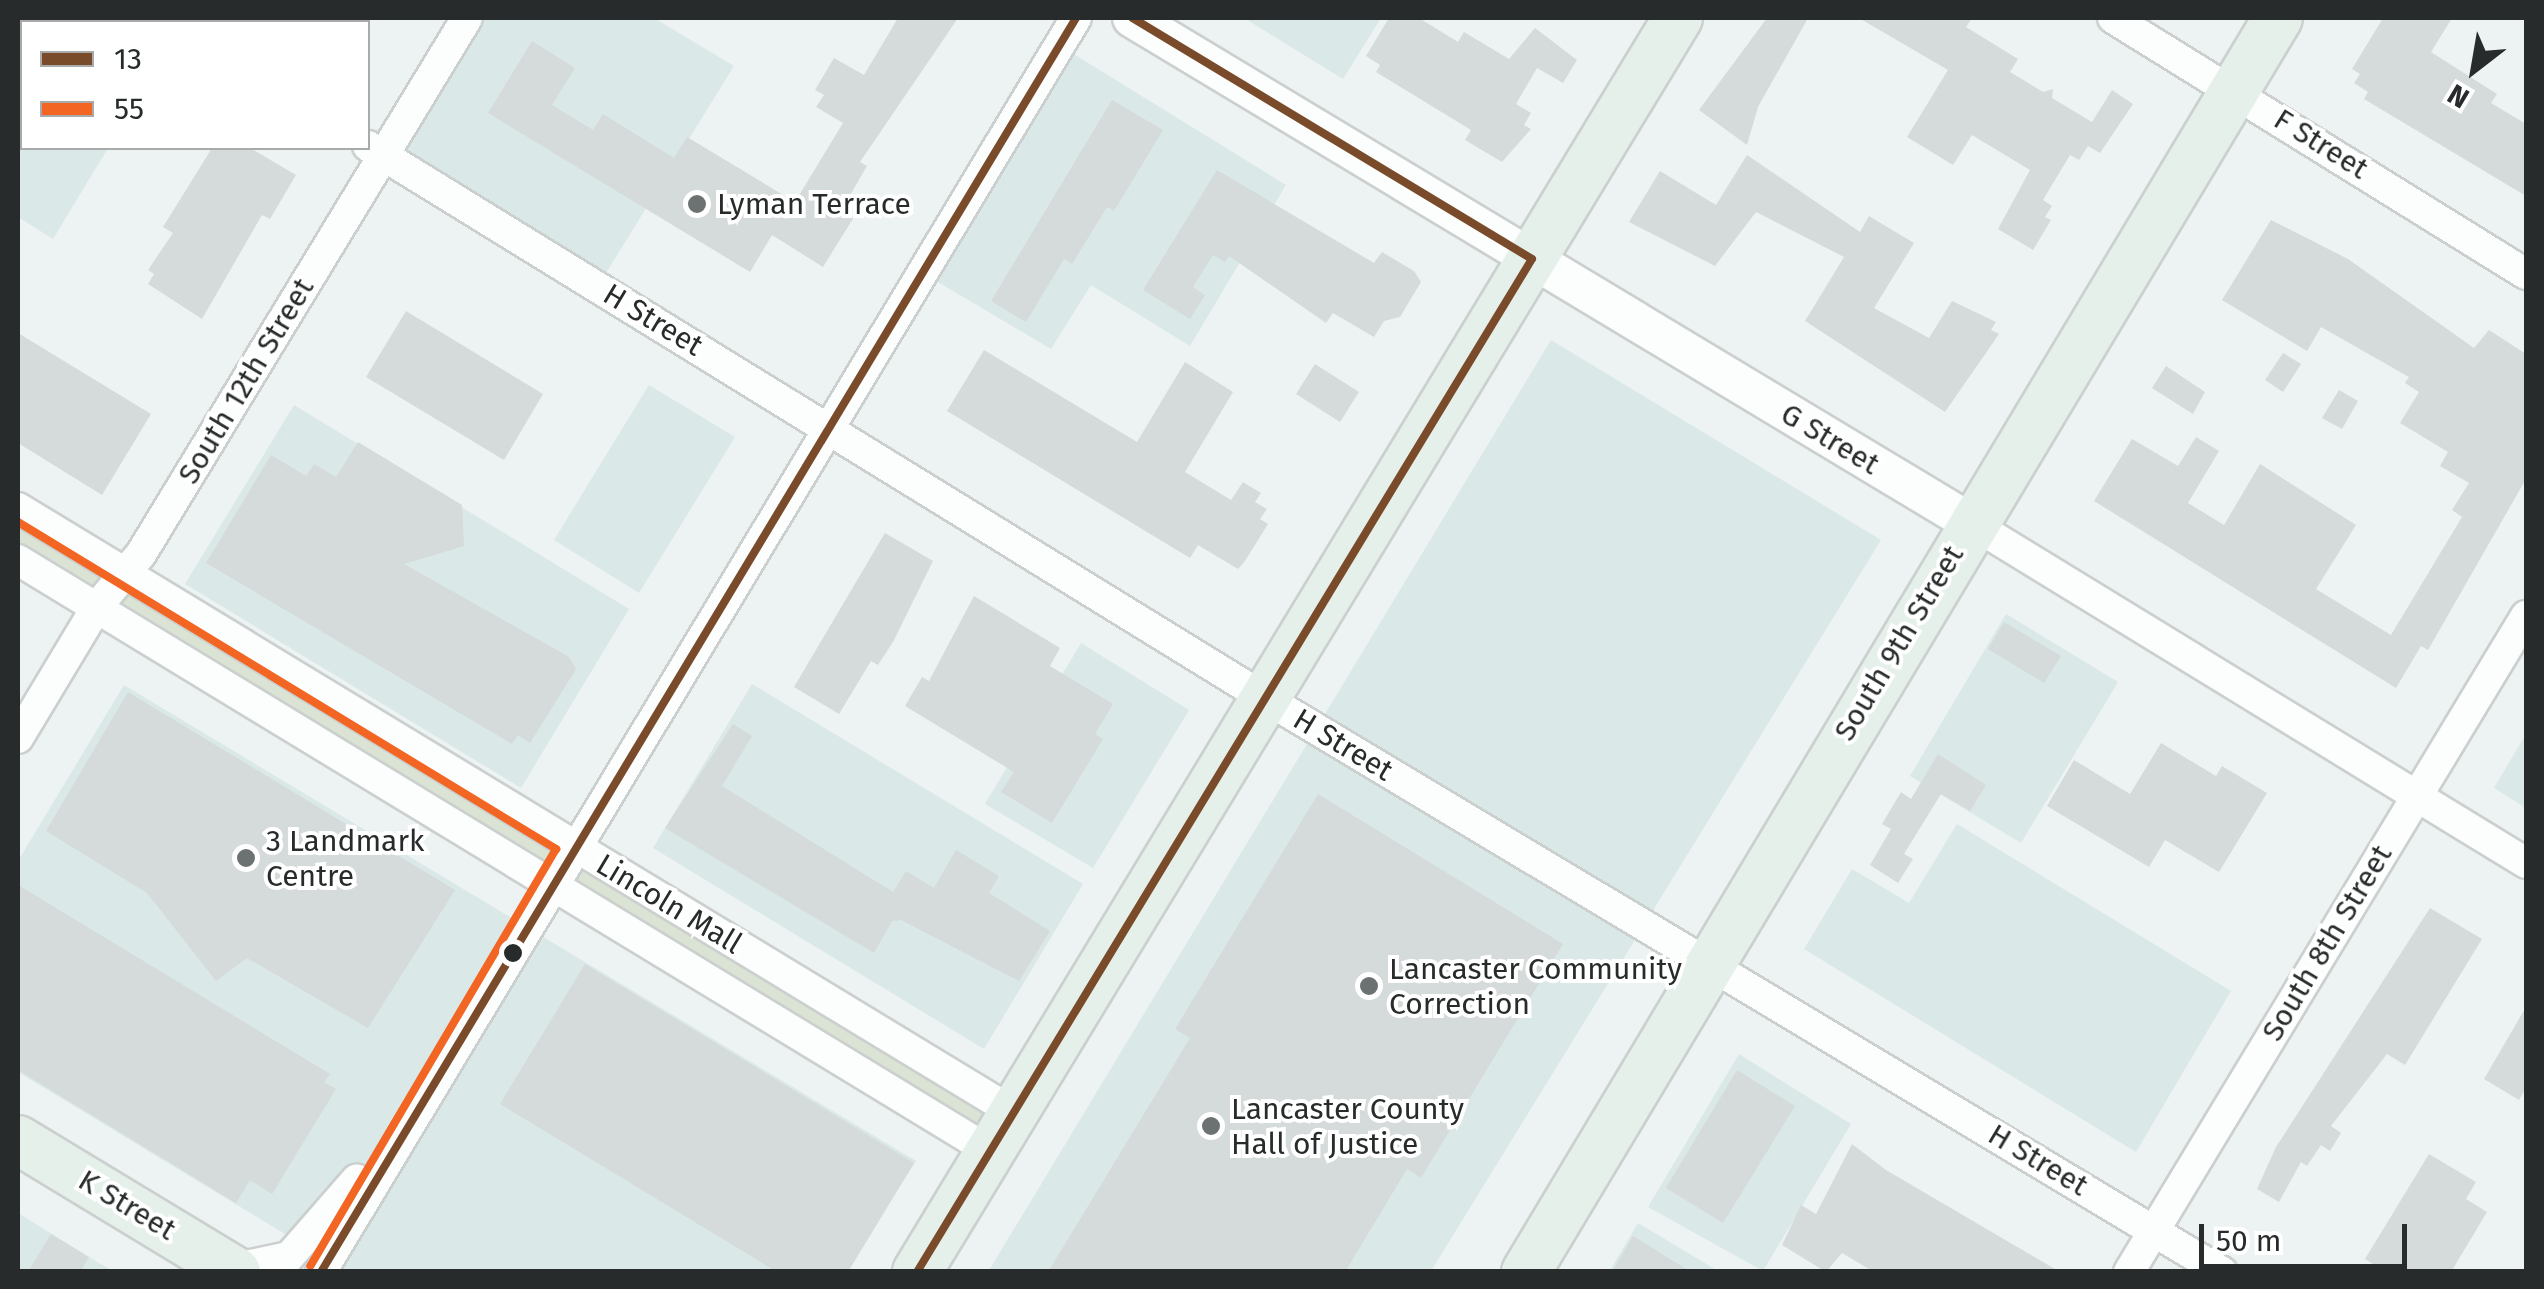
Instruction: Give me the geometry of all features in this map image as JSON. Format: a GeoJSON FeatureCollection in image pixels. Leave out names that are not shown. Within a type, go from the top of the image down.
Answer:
{"type":"FeatureCollection","features":[{"type":"Feature","properties":{"kind":"main road"},"geometry":{"type":"LineString","coordinates":[[916,1272],[1678,18]]}},
{"type":"Feature","properties":{"kind":"main road","name":"South 9th Street"},"geometry":{"type":"LineString","coordinates":[[1526,1272],[1971,523],[2278,18]]}},
{"type":"Feature","properties":{"kind":"main road","name":"K Street"},"geometry":{"type":"LineString","coordinates":[[18,1140],[234,1270]]}},
{"type":"Feature","properties":{"kind":"street","name":"South 12th Street"},"geometry":{"type":"LineString","coordinates":[[18,738],[96,608],[126,575],[375,151],[467,18]]}},
{"type":"Feature","properties":{"kind":"street"},"geometry":{"type":"LineString","coordinates":[[321,1272],[573,845],[1076,18]]}},
{"type":"Feature","properties":{"kind":"street","name":"G Street"},"geometry":{"type":"LineString","coordinates":[[1132,18],[2417,793],[2526,863]]}},
{"type":"Feature","properties":{"kind":"street","name":"F Street"},"geometry":{"type":"LineString","coordinates":[[2113,18],[2526,274]]}},
{"type":"Feature","properties":{"kind":"street","name":"H Street"},"geometry":{"type":"LineString","coordinates":[[375,151],[828,426],[1263,697],[2222,1272]]}},
{"type":"Feature","properties":{"kind":"street","name":"Lincoln Mall"},"geometry":{"type":"LineString","coordinates":[[18,508],[573,845],[1001,1132]]}},
{"type":"Feature","properties":{"kind":"street","name":"Lincoln Mall"},"geometry":{"type":"LineString","coordinates":[[18,560],[552,885],[1001,1132]]}},
{"type":"Feature","properties":{"kind":"street","name":"South 8th Street"},"geometry":{"type":"LineString","coordinates":[[2129,1272],[2526,616]]}},
{"type":"Feature","properties":{"kind":"street"},"geometry":{"type":"LineString","coordinates":[[234,1270],[289,1257],[312,1236],[426,1090]]}},
{"type":"Feature","properties":{"kind":"shaded area"},"geometry":{"type":"Polygon","coordinates":[[[18,18],[36,20],[20,20],[20,150],[107,150],[53,239],[18,217],[18,18]]]}},
{"type":"Feature","properties":{"kind":"shaded area"},"geometry":{"type":"Polygon","coordinates":[[[467,18],[654,18],[734,66],[598,286],[383,156],[467,18]]]}},
{"type":"Feature","properties":{"kind":"shaded area"},"geometry":{"type":"Polygon","coordinates":[[[1244,18],[1381,18],[1343,79],[1244,18]]]}},
{"type":"Feature","properties":{"kind":"shaded area"},"geometry":{"type":"Polygon","coordinates":[[[1059,45],[1286,185],[1190,346],[1091,285],[1051,349],[921,272],[1059,45]]]}},
{"type":"Feature","properties":{"kind":"shaded area"},"geometry":{"type":"Polygon","coordinates":[[[1551,340],[1881,540],[1431,1271],[988,1272],[1551,340]]]}},
{"type":"Feature","properties":{"kind":"shaded area"},"geometry":{"type":"Polygon","coordinates":[[[649,385],[735,437],[639,593],[554,540],[649,385]]]}},
{"type":"Feature","properties":{"kind":"shaded area"},"geometry":{"type":"Polygon","coordinates":[[[294,405],[629,609],[521,788],[185,584],[294,405]]]}},
{"type":"Feature","properties":{"kind":"shaded area"},"geometry":{"type":"Polygon","coordinates":[[[2006,614],[2118,682],[2021,843],[1910,776],[2006,614]]]}},
{"type":"Feature","properties":{"kind":"shaded area"},"geometry":{"type":"Polygon","coordinates":[[[1081,643],[1189,710],[1093,868],[985,804],[1081,643]]]}},
{"type":"Feature","properties":{"kind":"shaded area"},"geometry":{"type":"Polygon","coordinates":[[[752,684],[1083,884],[984,1049],[653,848],[752,684]]]}},
{"type":"Feature","properties":{"kind":"shaded area"},"geometry":{"type":"Polygon","coordinates":[[[124,685],[916,1161],[847,1271],[346,1271],[18,1072],[18,861],[124,685]]]}},
{"type":"Feature","properties":{"kind":"shaded area"},"geometry":{"type":"Polygon","coordinates":[[[2526,734],[2526,808],[2494,788],[2526,734]]]}},
{"type":"Feature","properties":{"kind":"shaded area"},"geometry":{"type":"Polygon","coordinates":[[[1957,824],[2231,991],[2136,1152],[1804,949],[1852,869],[1909,903],[1957,824]]]}},
{"type":"Feature","properties":{"kind":"shaded area"},"geometry":{"type":"Polygon","coordinates":[[[1739,1054],[1851,1124],[1763,1271],[1648,1207],[1739,1054]]]}},
{"type":"Feature","properties":{"kind":"shaded area"},"geometry":{"type":"Polygon","coordinates":[[[18,1213],[94,1260],[113,1271],[18,1271],[18,1213]]]}},
{"type":"Feature","properties":{"kind":"shaded area"},"geometry":{"type":"Polygon","coordinates":[[[1638,1223],[1718,1271],[1609,1272],[1638,1223]]]}},
{"type":"Feature","properties":{"kind":"green space"},"geometry":{"type":"Polygon","coordinates":[[[18,508],[1013,1112],[990,1151],[18,561],[18,508]]]}},
{"type":"Feature","properties":{"kind":"building"},"geometry":{"type":"Polygon","coordinates":[[[898,18],[958,18],[860,162],[867,166],[842,209],[854,217],[823,267],[772,235],[750,272],[488,113],[532,41],[575,68],[552,105],[593,130],[603,114],[674,158],[687,137],[795,202],[843,123],[816,107],[824,95],[815,90],[834,58],[864,75],[898,18]]]}},
{"type":"Feature","properties":{"kind":"building"},"geometry":{"type":"Polygon","coordinates":[[[1389,18],[1419,18],[1458,42],[1464,32],[1509,59],[1535,28],[1577,60],[1563,83],[1537,68],[1516,104],[1531,113],[1524,125],[1531,129],[1502,162],[1465,140],[1471,130],[1376,72],[1380,65],[1366,56],[1389,18]]]}},
{"type":"Feature","properties":{"kind":"building"},"geometry":{"type":"Polygon","coordinates":[[[1767,18],[1808,18],[1758,107],[1747,145],[1699,110],[1767,18]]]}},
{"type":"Feature","properties":{"kind":"building"},"geometry":{"type":"Polygon","coordinates":[[[1859,18],[1972,18],[1966,27],[2018,59],[2010,72],[2043,92],[2053,89],[2052,98],[2092,122],[2112,90],[2133,104],[2100,153],[2088,146],[2079,160],[2070,155],[2043,200],[2052,206],[2045,217],[2051,220],[2033,250],[1998,229],[2030,170],[1972,135],[1953,165],[1907,137],[1948,70],[1859,18]]]}},
{"type":"Feature","properties":{"kind":"building"},"geometry":{"type":"Polygon","coordinates":[[[2383,18],[2452,18],[2431,52],[2497,94],[2491,103],[2526,124],[2526,196],[2364,99],[2368,92],[2354,83],[2360,74],[2352,69],[2383,18]]]}},
{"type":"Feature","properties":{"kind":"building"},"geometry":{"type":"Polygon","coordinates":[[[1112,100],[1163,130],[1114,211],[1107,207],[1072,264],[1064,259],[1026,322],[991,301],[1112,100]]]}},
{"type":"Feature","properties":{"kind":"building"},"geometry":{"type":"Polygon","coordinates":[[[211,150],[253,150],[296,175],[270,219],[262,215],[202,319],[148,284],[154,274],[148,270],[173,233],[163,227],[211,150]]]}},
{"type":"Feature","properties":{"kind":"building"},"geometry":{"type":"Polygon","coordinates":[[[1747,155],[1860,232],[1869,216],[1914,243],[1874,308],[1929,338],[1952,301],[1996,322],[1991,330],[1999,334],[1945,412],[1805,321],[1844,257],[1756,212],[1715,266],[1629,222],[1660,171],[1716,205],[1747,155]]]}},
{"type":"Feature","properties":{"kind":"building"},"geometry":{"type":"Polygon","coordinates":[[[1217,170],[1374,263],[1382,252],[1414,271],[1421,282],[1400,317],[1384,321],[1374,337],[1333,313],[1326,323],[1229,256],[1225,262],[1213,255],[1193,287],[1205,295],[1190,319],[1143,290],[1217,170]]]}},
{"type":"Feature","properties":{"kind":"building"},"geometry":{"type":"Polygon","coordinates":[[[2271,220],[2348,259],[2474,348],[2489,330],[2526,354],[2526,479],[2428,650],[2421,646],[2396,688],[2094,501],[2132,439],[2178,466],[2196,437],[2219,451],[2188,503],[2224,525],[2260,464],[2356,525],[2316,589],[2391,635],[2462,517],[2452,510],[2469,483],[2440,466],[2448,452],[2400,423],[2419,392],[2405,383],[2409,377],[2321,327],[2307,351],[2222,300],[2271,220]]]}},
{"type":"Feature","properties":{"kind":"building"},"geometry":{"type":"Polygon","coordinates":[[[406,311],[543,394],[504,460],[366,377],[406,311]]]}},
{"type":"Feature","properties":{"kind":"building"},"geometry":{"type":"Polygon","coordinates":[[[18,333],[151,414],[102,495],[18,443],[18,333]]]}},
{"type":"Feature","properties":{"kind":"building"},"geometry":{"type":"Polygon","coordinates":[[[984,350],[1137,442],[1185,362],[1233,392],[1185,472],[1231,500],[1243,482],[1261,493],[1255,502],[1267,509],[1260,519],[1268,524],[1245,561],[1238,569],[1198,545],[1190,558],[947,411],[984,350]]]}},
{"type":"Feature","properties":{"kind":"building"},"geometry":{"type":"Polygon","coordinates":[[[2283,353],[2301,364],[2283,392],[2265,380],[2283,353]]]}},
{"type":"Feature","properties":{"kind":"building"},"geometry":{"type":"Polygon","coordinates":[[[1315,364],[1359,392],[1340,422],[1296,394],[1315,364]]]}},
{"type":"Feature","properties":{"kind":"building"},"geometry":{"type":"Polygon","coordinates":[[[2166,366],[2205,392],[2193,414],[2152,388],[2166,366]]]}},
{"type":"Feature","properties":{"kind":"building"},"geometry":{"type":"Polygon","coordinates":[[[2339,390],[2358,401],[2342,429],[2322,418],[2339,390]]]}},
{"type":"Feature","properties":{"kind":"building"},"geometry":{"type":"Polygon","coordinates":[[[358,442],[462,505],[464,546],[404,564],[569,657],[576,669],[530,743],[518,735],[512,744],[206,563],[271,455],[306,476],[314,464],[336,477],[358,442]]]}},
{"type":"Feature","properties":{"kind":"building"},"geometry":{"type":"Polygon","coordinates":[[[885,533],[933,561],[893,642],[878,665],[871,661],[839,714],[794,687],[885,533]]]}},
{"type":"Feature","properties":{"kind":"building"},"geometry":{"type":"Polygon","coordinates":[[[974,596],[1060,648],[1050,666],[1113,704],[1095,734],[1103,739],[1052,823],[1001,792],[1014,772],[905,706],[922,677],[929,681],[974,596]]]}},
{"type":"Feature","properties":{"kind":"building"},"geometry":{"type":"Polygon","coordinates":[[[2004,622],[2061,656],[2044,683],[1988,649],[2004,622]]]}},
{"type":"Feature","properties":{"kind":"building","name":"3 Landmark Centre"},"geometry":{"type":"Polygon","coordinates":[[[128,692],[455,890],[368,1028],[247,958],[216,981],[147,893],[46,831],[128,692]]]}},
{"type":"Feature","properties":{"kind":"building"},"geometry":{"type":"Polygon","coordinates":[[[733,724],[752,736],[722,786],[893,892],[906,871],[934,888],[956,850],[999,876],[989,893],[1050,931],[1019,981],[901,920],[892,921],[874,953],[665,828],[733,724]]]}},
{"type":"Feature","properties":{"kind":"building"},"geometry":{"type":"Polygon","coordinates":[[[2161,743],[2216,776],[2222,766],[2267,793],[2219,872],[2165,840],[2149,867],[2047,806],[2074,760],[2130,794],[2161,743]]]}},
{"type":"Feature","properties":{"kind":"building"},"geometry":{"type":"Polygon","coordinates":[[[1938,754],[1986,785],[1970,811],[1941,794],[1904,854],[1913,859],[1898,883],[1870,865],[1891,829],[1882,824],[1901,792],[1911,799],[1938,754]]]}},
{"type":"Feature","properties":{"kind":"building","name":"Lancaster Community Correction"},"geometry":{"type":"Polygon","coordinates":[[[1318,794],[1563,944],[1421,1178],[1407,1169],[1345,1272],[1048,1272],[1190,1038],[1175,1029],[1318,794]]]}},
{"type":"Feature","properties":{"kind":"building"},"geometry":{"type":"Polygon","coordinates":[[[18,885],[330,1074],[324,1082],[336,1089],[272,1194],[250,1180],[236,1203],[18,1070],[18,885]]]}},
{"type":"Feature","properties":{"kind":"building"},"geometry":{"type":"Polygon","coordinates":[[[2430,908],[2482,939],[2405,1065],[2387,1054],[2331,1126],[2341,1133],[2330,1151],[2321,1145],[2307,1166],[2301,1162],[2279,1202],[2257,1189],[2276,1147],[2430,908]]]}},
{"type":"Feature","properties":{"kind":"building"},"geometry":{"type":"Polygon","coordinates":[[[585,964],[914,1163],[848,1272],[777,1272],[500,1104],[585,964]]]}},
{"type":"Feature","properties":{"kind":"building"},"geometry":{"type":"Polygon","coordinates":[[[2526,1007],[2526,1088],[2519,1100],[2484,1079],[2526,1007]]]}},
{"type":"Feature","properties":{"kind":"building"},"geometry":{"type":"Polygon","coordinates":[[[1737,1070],[1795,1106],[1723,1223],[1666,1188],[1737,1070]]]}},
{"type":"Feature","properties":{"kind":"building"},"geometry":{"type":"Polygon","coordinates":[[[1852,1144],[1886,1170],[2060,1272],[1874,1272],[1842,1253],[1826,1272],[1782,1245],[1801,1205],[1816,1214],[1852,1144]]]}},
{"type":"Feature","properties":{"kind":"building"},"geometry":{"type":"Polygon","coordinates":[[[2429,1154],[2476,1182],[2466,1199],[2487,1212],[2451,1272],[2385,1272],[2365,1259],[2429,1154]]]}},
{"type":"Feature","properties":{"kind":"building"},"geometry":{"type":"Polygon","coordinates":[[[51,1234],[89,1257],[80,1272],[28,1272],[51,1234]]]}},
{"type":"Feature","properties":{"kind":"building"},"geometry":{"type":"Polygon","coordinates":[[[1633,1236],[1691,1272],[1612,1272],[1633,1236]]]}},
{"type":"Feature","properties":{"kind":"transit line","name":"13"},"geometry":{"type":"LineString","coordinates":[[321,1272],[1076,18]]}},
{"type":"Feature","properties":{"kind":"transit line","name":"13"},"geometry":{"type":"LineString","coordinates":[[917,1272],[1532,259],[1132,18]]}},
{"type":"Feature","properties":{"kind":"transit line","name":"55"},"geometry":{"type":"LineString","coordinates":[[18,522],[556,849],[310,1266]]}},
{"type":"Feature","properties":{"kind":"place","name":"Lyman Terrace"},"geometry":{"type":"Point","coordinates":[697,204]}},
{"type":"Feature","properties":{"kind":"place","name":"3 Landmark Centre"},"geometry":{"type":"Point","coordinates":[246,858]}},
{"type":"Feature","properties":{"kind":"place","name":"Lancaster Community Correction"},"geometry":{"type":"Point","coordinates":[1369,986]}},
{"type":"Feature","properties":{"kind":"place","name":"Lancaster County Hall of Justice"},"geometry":{"type":"Point","coordinates":[1211,1126]}}]}
